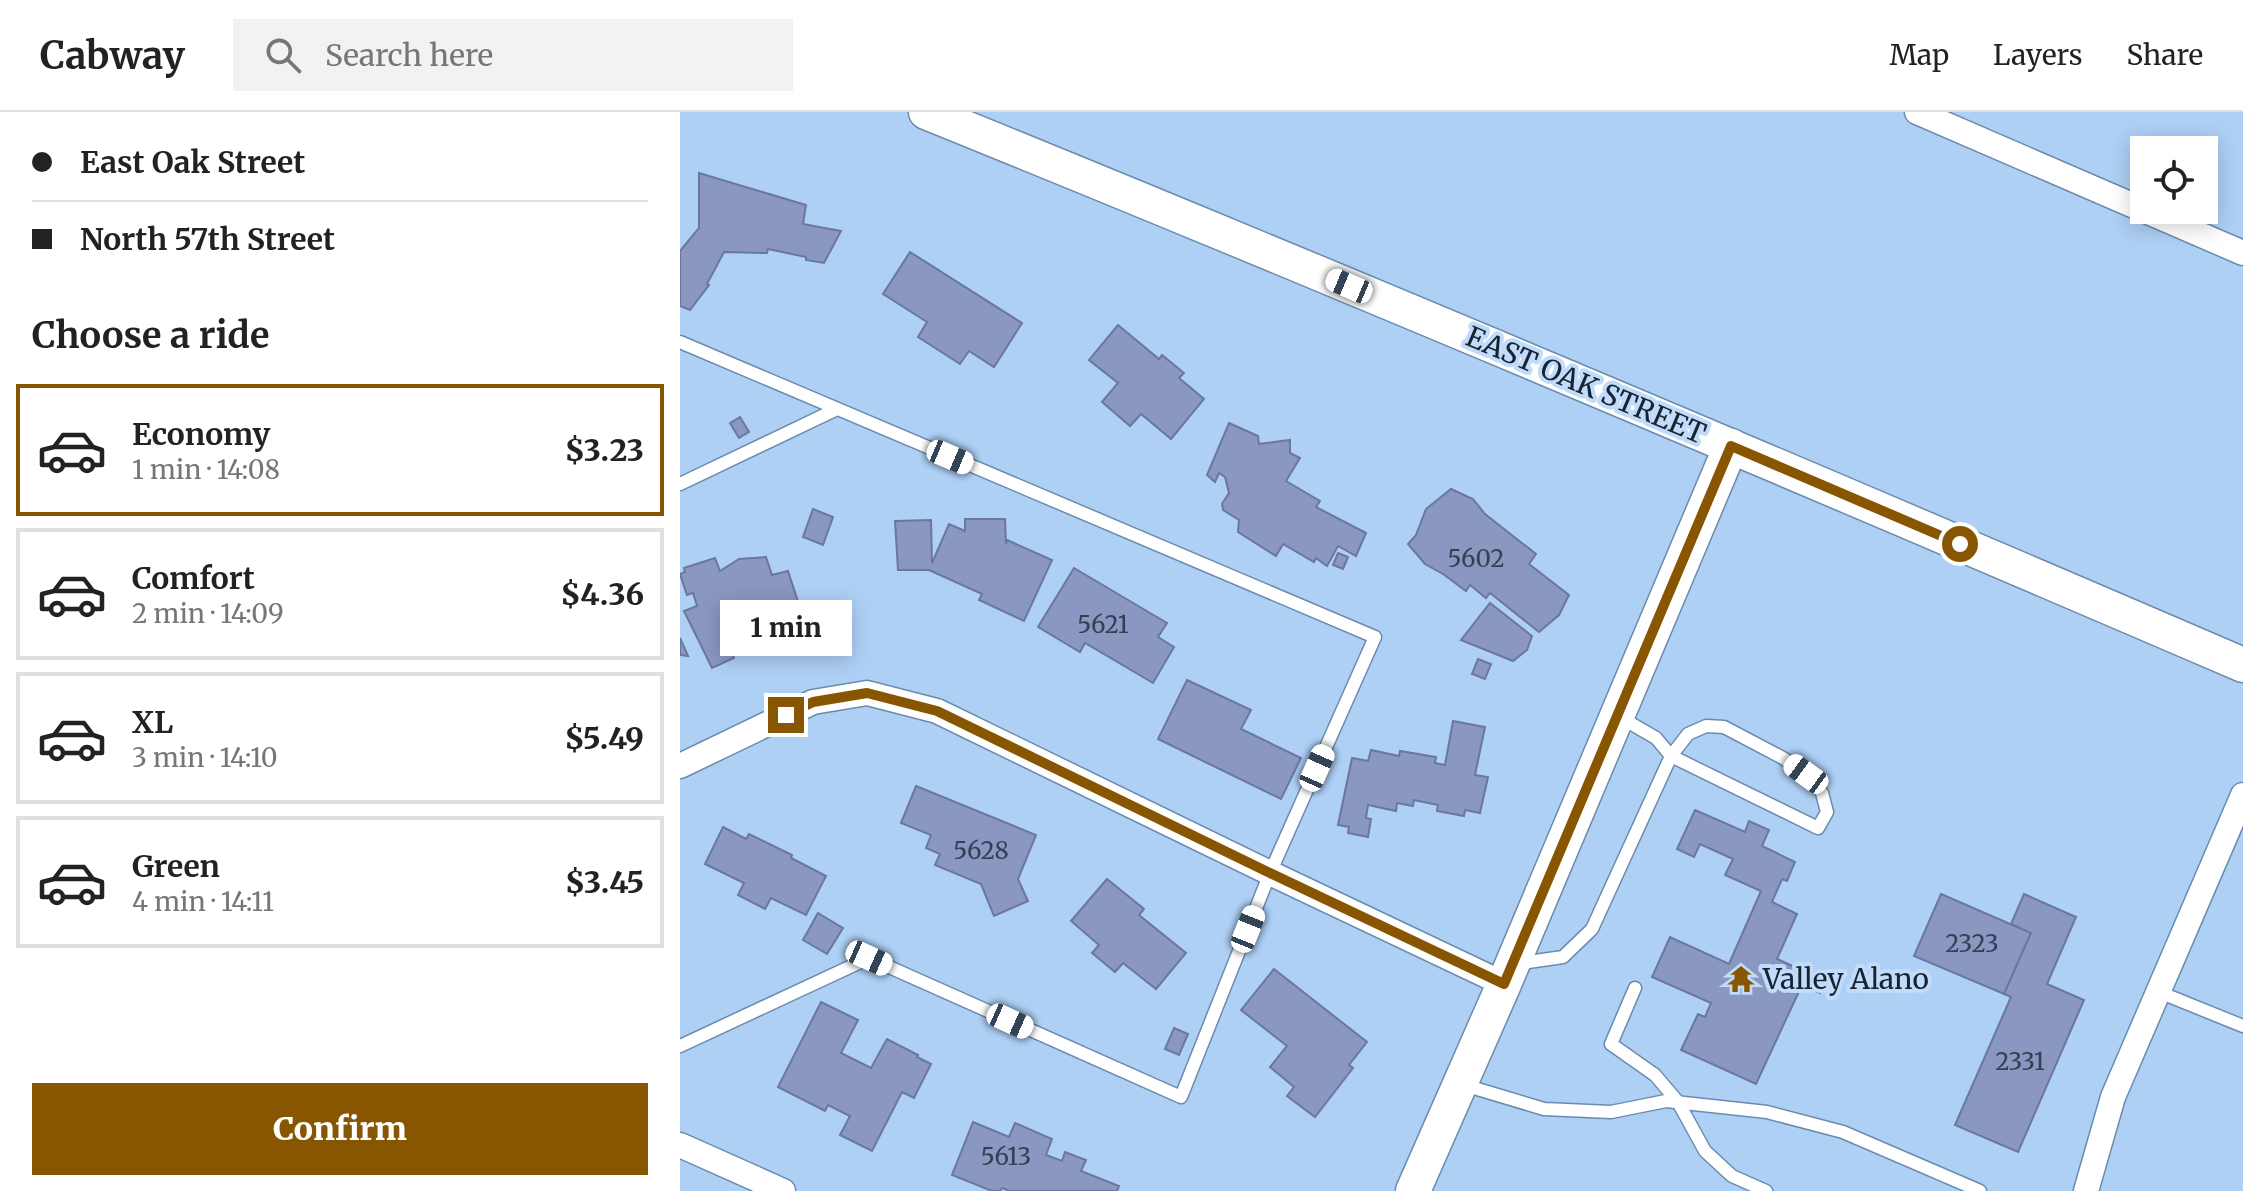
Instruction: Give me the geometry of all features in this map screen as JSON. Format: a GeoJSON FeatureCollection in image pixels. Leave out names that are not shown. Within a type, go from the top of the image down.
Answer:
{"type":"FeatureCollection","features":[{"type":"Feature","properties":{"kind":"street","name":"EAST OAK STREET"},"geometry":{"type":"LineString","coordinates":[[926,112],[1731,446],[2243,665]]}},
{"type":"Feature","properties":{"kind":"street"},"geometry":{"type":"LineString","coordinates":[[1917,112],[2243,253]]}},
{"type":"Feature","properties":{"kind":"street"},"geometry":{"type":"LineString","coordinates":[[1413,1191],[1731,446]]}},
{"type":"Feature","properties":{"kind":"street"},"geometry":{"type":"LineString","coordinates":[[680,766],[813,702],[867,693],[937,711],[1270,873],[1508,974]]}},
{"type":"Feature","properties":{"kind":"street"},"geometry":{"type":"LineString","coordinates":[[2086,1191],[2113,1097],[2243,795]]}},
{"type":"Feature","properties":{"kind":"street"},"geometry":{"type":"LineString","coordinates":[[680,1145],[783,1191]]}},
{"type":"Feature","properties":{"kind":"lane"},"geometry":{"type":"LineString","coordinates":[[680,342],[1375,637],[1270,873],[1181,1097],[869,958],[680,1046]]}},
{"type":"Feature","properties":{"kind":"lane"},"geometry":{"type":"LineString","coordinates":[[680,484],[837,409]]}},
{"type":"Feature","properties":{"kind":"lane"},"geometry":{"type":"LineString","coordinates":[[1508,974],[1563,957],[1592,929],[1671,756],[1688,734],[1706,726],[1724,727],[1783,758],[1806,774],[1822,793],[1827,812],[1818,828],[1671,756],[1656,738],[1617,715]]}},
{"type":"Feature","properties":{"kind":"lane"},"geometry":{"type":"LineString","coordinates":[[1635,988],[1611,1044],[1655,1075],[1678,1102],[1705,1151],[1732,1176],[1766,1191]]}},
{"type":"Feature","properties":{"kind":"lane"},"geometry":{"type":"LineString","coordinates":[[2159,992],[2243,1026]]}},
{"type":"Feature","properties":{"kind":"lane"},"geometry":{"type":"LineString","coordinates":[[1460,1084],[1544,1109],[1611,1112],[1666,1101],[1767,1112],[1843,1132],[1980,1191]]}},
{"type":"Feature","properties":{"kind":"building"},"geometry":{"type":"Polygon","coordinates":[[[699,173],[806,205],[803,224],[841,231],[824,263],[768,249],[767,253],[724,252],[709,285],[690,310],[680,306],[680,251],[699,228],[699,173]]]}},
{"type":"Feature","properties":{"kind":"building"},"geometry":{"type":"Polygon","coordinates":[[[910,252],[1022,323],[994,367],[969,351],[960,364],[918,337],[927,322],[883,294],[910,252]]]}},
{"type":"Feature","properties":{"kind":"building"},"geometry":{"type":"Polygon","coordinates":[[[1118,325],[1159,359],[1162,355],[1184,373],[1179,378],[1204,399],[1171,439],[1141,414],[1130,426],[1102,402],[1118,383],[1089,360],[1118,325]]]}},
{"type":"Feature","properties":{"kind":"building"},"geometry":{"type":"Polygon","coordinates":[[[740,417],[749,432],[739,438],[730,423],[740,417]]]}},
{"type":"Feature","properties":{"kind":"building"},"geometry":{"type":"Polygon","coordinates":[[[1229,423],[1258,436],[1259,444],[1290,440],[1290,453],[1300,458],[1286,481],[1320,501],[1316,507],[1366,533],[1356,556],[1338,546],[1327,566],[1283,544],[1276,556],[1238,532],[1239,520],[1223,510],[1222,504],[1229,493],[1225,477],[1219,473],[1215,482],[1207,475],[1229,423]]]}},
{"type":"Feature","properties":{"kind":"building"},"geometry":{"type":"Polygon","coordinates":[[[1451,489],[1473,499],[1485,514],[1536,554],[1529,564],[1569,595],[1559,615],[1539,632],[1490,593],[1486,598],[1470,585],[1466,591],[1425,564],[1408,544],[1416,535],[1426,509],[1451,489]]]}},
{"type":"Feature","properties":{"kind":"building"},"geometry":{"type":"Polygon","coordinates":[[[813,509],[833,517],[823,545],[803,537],[813,509]]]}},
{"type":"Feature","properties":{"kind":"building"},"geometry":{"type":"Polygon","coordinates":[[[965,519],[1005,519],[1006,544],[1007,540],[1052,560],[1024,621],[979,600],[982,594],[929,570],[898,570],[895,521],[931,520],[932,563],[949,524],[965,531],[965,519]]]}},
{"type":"Feature","properties":{"kind":"building"},"geometry":{"type":"Polygon","coordinates":[[[1338,553],[1348,557],[1343,569],[1333,565],[1338,553]]]}},
{"type":"Feature","properties":{"kind":"building"},"geometry":{"type":"Polygon","coordinates":[[[766,557],[772,575],[788,571],[805,623],[778,632],[782,643],[744,655],[740,650],[733,653],[734,658],[712,668],[684,611],[697,606],[693,593],[687,595],[680,574],[685,572],[684,568],[715,558],[720,571],[739,559],[766,557]]]}},
{"type":"Feature","properties":{"kind":"building"},"geometry":{"type":"Polygon","coordinates":[[[1074,568],[1167,623],[1158,637],[1174,647],[1153,683],[1085,643],[1080,652],[1038,627],[1074,568]]]}},
{"type":"Feature","properties":{"kind":"building"},"geometry":{"type":"Polygon","coordinates":[[[1490,603],[1532,636],[1527,650],[1513,661],[1461,640],[1490,603]]]}},
{"type":"Feature","properties":{"kind":"building"},"geometry":{"type":"Polygon","coordinates":[[[680,638],[688,656],[680,655],[680,638]]]}},
{"type":"Feature","properties":{"kind":"building"},"geometry":{"type":"Polygon","coordinates":[[[1478,659],[1491,664],[1485,679],[1472,674],[1478,659]]]}},
{"type":"Feature","properties":{"kind":"building"},"geometry":{"type":"Polygon","coordinates":[[[1187,680],[1251,710],[1241,729],[1301,758],[1281,799],[1158,739],[1187,680]]]}},
{"type":"Feature","properties":{"kind":"building"},"geometry":{"type":"Polygon","coordinates":[[[1453,721],[1485,727],[1475,775],[1488,777],[1480,813],[1465,810],[1464,816],[1437,811],[1438,805],[1414,800],[1413,806],[1397,803],[1396,811],[1368,805],[1366,818],[1371,819],[1368,837],[1348,833],[1349,827],[1338,825],[1352,758],[1368,761],[1371,750],[1399,756],[1400,751],[1436,757],[1435,763],[1445,765],[1453,721]]]}},
{"type":"Feature","properties":{"kind":"building"},"geometry":{"type":"Polygon","coordinates":[[[916,786],[1036,835],[1018,879],[1028,901],[994,916],[981,884],[935,865],[940,854],[926,848],[931,835],[901,823],[916,786]]]}},
{"type":"Feature","properties":{"kind":"building"},"geometry":{"type":"Polygon","coordinates":[[[1695,810],[1745,832],[1749,821],[1769,830],[1762,846],[1795,862],[1787,881],[1782,879],[1772,902],[1797,914],[1777,959],[1826,981],[1820,993],[1802,985],[1756,1084],[1681,1050],[1698,1014],[1705,1017],[1711,1003],[1652,977],[1670,937],[1729,964],[1761,891],[1725,875],[1733,859],[1700,844],[1694,857],[1677,849],[1695,810]]]}},
{"type":"Feature","properties":{"kind":"building"},"geometry":{"type":"Polygon","coordinates":[[[723,827],[746,839],[749,834],[826,876],[806,915],[771,898],[765,909],[738,895],[744,883],[705,864],[723,827]]]}},
{"type":"Feature","properties":{"kind":"building"},"geometry":{"type":"Polygon","coordinates":[[[1107,879],[1144,909],[1139,915],[1186,953],[1156,989],[1123,963],[1115,972],[1092,953],[1099,945],[1071,921],[1107,879]]]}},
{"type":"Feature","properties":{"kind":"building"},"geometry":{"type":"Polygon","coordinates":[[[1941,894],[2031,933],[2004,994],[1914,956],[1941,894]]]}},
{"type":"Feature","properties":{"kind":"building"},"geometry":{"type":"Polygon","coordinates":[[[2024,894],[2076,917],[2047,984],[2084,1000],[2018,1152],[1955,1125],[2011,997],[2004,994],[2031,933],[2011,924],[2024,894]]]}},
{"type":"Feature","properties":{"kind":"building"},"geometry":{"type":"Polygon","coordinates":[[[818,913],[843,928],[827,954],[803,940],[818,913]]]}},
{"type":"Feature","properties":{"kind":"building"},"geometry":{"type":"Polygon","coordinates":[[[1274,969],[1367,1042],[1349,1065],[1353,1068],[1315,1117],[1287,1096],[1294,1087],[1270,1067],[1287,1046],[1241,1010],[1274,969]]]}},
{"type":"Feature","properties":{"kind":"building"},"geometry":{"type":"Polygon","coordinates":[[[821,1002],[858,1020],[841,1053],[871,1068],[887,1039],[931,1064],[914,1098],[902,1092],[872,1151],[840,1135],[850,1116],[828,1105],[825,1111],[778,1087],[821,1002]]]}},
{"type":"Feature","properties":{"kind":"building"},"geometry":{"type":"Polygon","coordinates":[[[1174,1028],[1188,1034],[1179,1055],[1165,1049],[1174,1028]]]}},
{"type":"Feature","properties":{"kind":"building"},"geometry":{"type":"Polygon","coordinates":[[[973,1122],[1009,1137],[1015,1123],[1052,1139],[1046,1155],[1062,1161],[1065,1152],[1086,1160],[1081,1171],[1119,1186],[1117,1191],[1010,1191],[1002,1188],[992,1191],[952,1175],[973,1122]]]}},
{"type":"Feature","properties":{"kind":"place","name":"Valley Alano"},"geometry":{"type":"Point","coordinates":[1741,979]}},
{"type":"Feature","properties":{"kind":"route"},"geometry":{"type":"LineString","coordinates":[[786,715],[813,702],[867,693],[937,711],[1504,984],[1731,446],[1960,544]]}}]}
